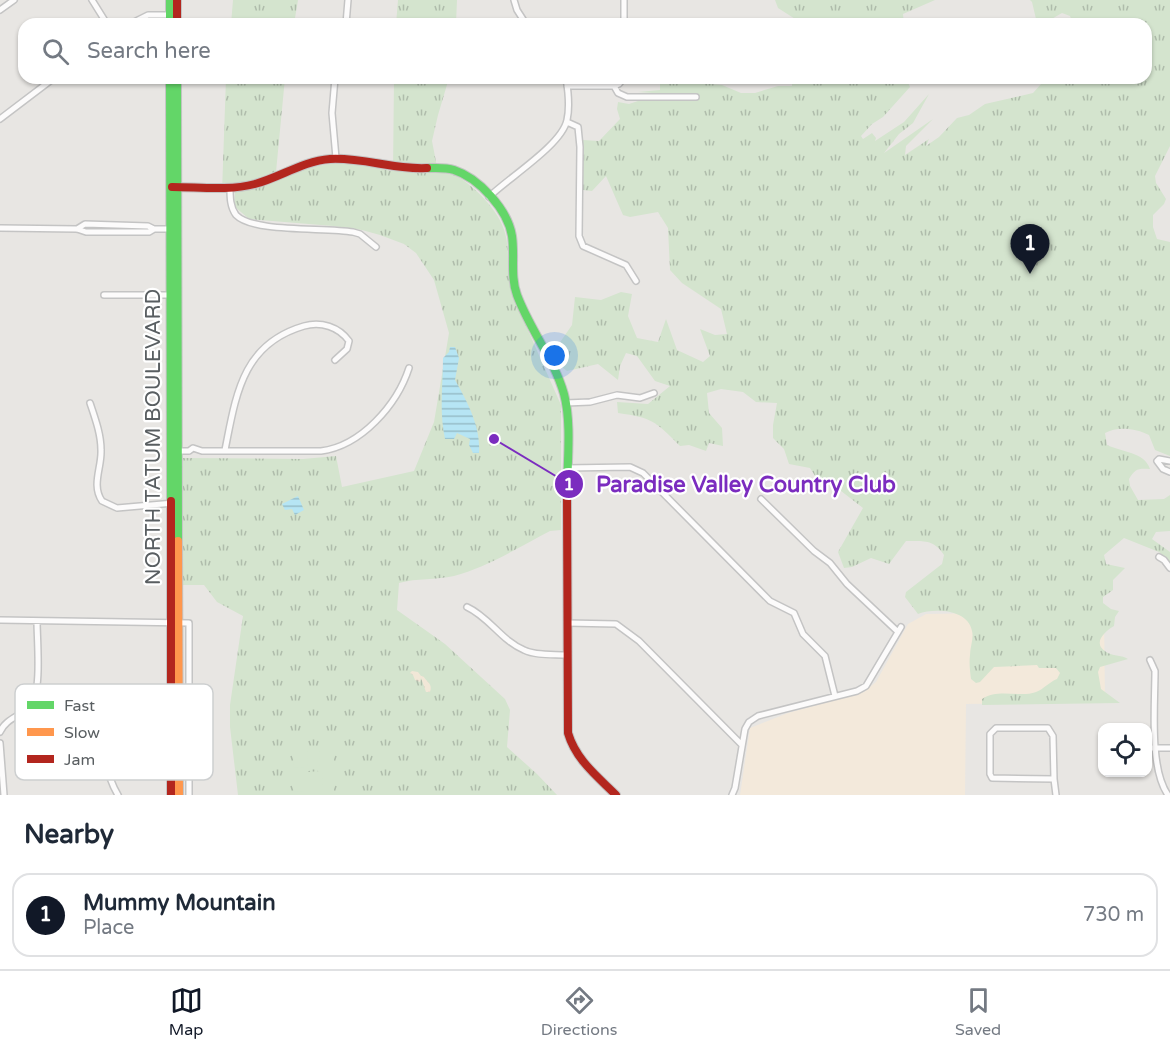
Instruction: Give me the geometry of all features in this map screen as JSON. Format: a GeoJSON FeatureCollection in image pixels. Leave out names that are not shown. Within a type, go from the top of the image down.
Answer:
{"type":"FeatureCollection","features":[{"type":"Feature","properties":{"kind":"main road"},"geometry":{"type":"LineString","coordinates":[[170,0],[172,18]]}},
{"type":"Feature","properties":{"kind":"main road"},"geometry":{"type":"LineString","coordinates":[[172,18],[177,0]]}},
{"type":"Feature","properties":{"kind":"main road","name":"NORTH TATUM BOULEVARD"},"geometry":{"type":"LineString","coordinates":[[170,84],[174,187]]}},
{"type":"Feature","properties":{"kind":"main road","name":"NORTH TATUM BOULEVARD"},"geometry":{"type":"LineString","coordinates":[[176,684],[174,187],[177,84]]}},
{"type":"Feature","properties":{"kind":"main road"},"geometry":{"type":"LineString","coordinates":[[174,187],[230,187],[257,184],[303,164],[336,158],[358,159],[405,169],[451,169],[465,176],[489,197],[509,224],[513,241],[515,292],[556,374],[566,403],[567,723],[571,746],[579,758],[616,795]]}},
{"type":"Feature","properties":{"kind":"main road","name":"NORTH TATUM BOULEVARD"},"geometry":{"type":"LineString","coordinates":[[174,684],[175,622]]}},
{"type":"Feature","properties":{"kind":"main road","name":"NORTH TATUM BOULEVARD"},"geometry":{"type":"LineString","coordinates":[[171,780],[171,795]]}},
{"type":"Feature","properties":{"kind":"main road","name":"NORTH TATUM BOULEVARD"},"geometry":{"type":"LineString","coordinates":[[179,780],[179,795]]}},
{"type":"Feature","properties":{"kind":"street"},"geometry":{"type":"LineString","coordinates":[[0,10],[14,0]]}},
{"type":"Feature","properties":{"kind":"street"},"geometry":{"type":"LineString","coordinates":[[92,0],[103,18]]}},
{"type":"Feature","properties":{"kind":"street"},"geometry":{"type":"LineString","coordinates":[[346,18],[348,0]]}},
{"type":"Feature","properties":{"kind":"street"},"geometry":{"type":"LineString","coordinates":[[514,0],[522,18]]}},
{"type":"Feature","properties":{"kind":"street"},"geometry":{"type":"LineString","coordinates":[[624,0],[624,18]]}},
{"type":"Feature","properties":{"kind":"street"},"geometry":{"type":"LineString","coordinates":[[142,18],[148,15],[172,18]]}},
{"type":"Feature","properties":{"kind":"street"},"geometry":{"type":"LineString","coordinates":[[0,119],[46,84]]}},
{"type":"Feature","properties":{"kind":"street"},"geometry":{"type":"LineString","coordinates":[[334,84],[332,113],[336,158]]}},
{"type":"Feature","properties":{"kind":"street"},"geometry":{"type":"LineString","coordinates":[[489,197],[544,151],[559,135],[567,122],[567,86],[614,86],[616,84]]}},
{"type":"Feature","properties":{"kind":"street"},"geometry":{"type":"LineString","coordinates":[[614,86],[618,93],[627,97],[696,97]]}},
{"type":"Feature","properties":{"kind":"street"},"geometry":{"type":"LineString","coordinates":[[567,122],[578,127],[579,236],[583,246],[626,265],[636,281]]}},
{"type":"Feature","properties":{"kind":"street"},"geometry":{"type":"LineString","coordinates":[[230,187],[233,210],[244,221],[268,227],[352,232],[360,234],[376,247]]}},
{"type":"Feature","properties":{"kind":"street"},"geometry":{"type":"LineString","coordinates":[[76,229],[85,224],[148,226],[154,230]]}},
{"type":"Feature","properties":{"kind":"street"},"geometry":{"type":"LineString","coordinates":[[113,225],[113,232]]}},
{"type":"Feature","properties":{"kind":"street"},"geometry":{"type":"LineString","coordinates":[[0,228],[76,229],[86,232],[174,230]]}},
{"type":"Feature","properties":{"kind":"street"},"geometry":{"type":"LineString","coordinates":[[104,295],[174,295]]}},
{"type":"Feature","properties":{"kind":"street"},"geometry":{"type":"LineString","coordinates":[[225,450],[241,385],[252,360],[262,349],[291,330],[314,323],[337,330],[349,341],[347,350],[335,360]]}},
{"type":"Feature","properties":{"kind":"street"},"geometry":{"type":"LineString","coordinates":[[174,451],[189,451],[193,448],[202,451],[335,449],[361,433],[387,411],[409,368]]}},
{"type":"Feature","properties":{"kind":"street"},"geometry":{"type":"LineString","coordinates":[[566,403],[590,402],[614,395],[640,399],[654,393]]}},
{"type":"Feature","properties":{"kind":"street"},"geometry":{"type":"LineString","coordinates":[[90,403],[100,438],[101,457],[97,485],[99,498],[106,504],[117,508],[174,503]]}},
{"type":"Feature","properties":{"kind":"street"},"geometry":{"type":"LineString","coordinates":[[1167,460],[1157,461],[1170,472]]}},
{"type":"Feature","properties":{"kind":"street"},"geometry":{"type":"LineString","coordinates":[[567,468],[630,468],[643,473],[770,601],[794,613],[803,634],[828,660],[835,696]]}},
{"type":"Feature","properties":{"kind":"street"},"geometry":{"type":"LineString","coordinates":[[732,795],[746,726],[754,717],[866,686],[899,629],[847,584],[830,563],[814,551],[761,499]]}},
{"type":"Feature","properties":{"kind":"street"},"geometry":{"type":"LineString","coordinates":[[1159,557],[1170,568]]}},
{"type":"Feature","properties":{"kind":"street"},"geometry":{"type":"LineString","coordinates":[[467,607],[479,612],[499,632],[524,650],[541,654],[567,655]]}},
{"type":"Feature","properties":{"kind":"street"},"geometry":{"type":"LineString","coordinates":[[0,620],[175,622]]}},
{"type":"Feature","properties":{"kind":"street"},"geometry":{"type":"LineString","coordinates":[[37,621],[37,684]]}},
{"type":"Feature","properties":{"kind":"street","name":"NORTH TATUM BOULEVARD"},"geometry":{"type":"LineString","coordinates":[[175,622],[189,623],[189,684]]}},
{"type":"Feature","properties":{"kind":"street"},"geometry":{"type":"LineString","coordinates":[[567,623],[616,624],[639,641],[742,745]]}},
{"type":"Feature","properties":{"kind":"street"},"geometry":{"type":"LineString","coordinates":[[1150,660],[1155,671],[1158,777],[1168,795]]}},
{"type":"Feature","properties":{"kind":"street"},"geometry":{"type":"LineString","coordinates":[[0,732],[4,725],[15,717]]}},
{"type":"Feature","properties":{"kind":"street"},"geometry":{"type":"LineString","coordinates":[[1054,779],[992,778],[990,774],[990,734],[992,731],[996,728],[1048,728],[1051,730],[1056,795]]}},
{"type":"Feature","properties":{"kind":"street"},"geometry":{"type":"LineString","coordinates":[[0,743],[4,795]]}},
{"type":"Feature","properties":{"kind":"street"},"geometry":{"type":"LineString","coordinates":[[1152,748],[1170,748]]}},
{"type":"Feature","properties":{"kind":"street"},"geometry":{"type":"LineString","coordinates":[[112,780],[118,795]]}},
{"type":"Feature","properties":{"kind":"shaded area"},"geometry":{"type":"Polygon","coordinates":[[[1104,611],[1105,702],[966,704],[965,795],[740,795],[750,728],[788,713],[864,692],[876,682],[908,624],[926,614],[1104,611]]]}},
{"type":"Feature","properties":{"kind":"green space"},"geometry":{"type":"Polygon","coordinates":[[[233,0],[298,0],[295,18],[232,18],[233,0]]]}},
{"type":"Feature","properties":{"kind":"green space"},"geometry":{"type":"Polygon","coordinates":[[[398,0],[457,0],[456,18],[396,18],[398,0]]]}},
{"type":"Feature","properties":{"kind":"green space"},"geometry":{"type":"Polygon","coordinates":[[[775,0],[935,0],[903,14],[903,18],[794,18],[778,8],[775,0]]]}},
{"type":"Feature","properties":{"kind":"green space"},"geometry":{"type":"Polygon","coordinates":[[[1030,0],[1170,0],[1170,146],[1155,176],[1156,183],[1166,199],[1153,215],[1153,227],[1157,239],[1170,242],[1170,456],[1155,450],[1149,435],[1133,429],[1105,433],[1107,445],[1138,456],[1147,463],[1150,469],[1137,470],[1129,479],[1130,486],[1138,500],[1164,499],[1170,495],[1170,531],[1156,532],[1152,539],[1170,552],[1170,562],[1159,552],[1124,538],[1104,555],[1106,564],[1125,568],[1113,580],[1113,590],[1103,597],[1103,603],[1119,611],[1115,617],[1114,626],[1101,638],[1100,646],[1108,653],[1128,659],[1100,667],[1098,672],[1101,689],[1120,703],[982,705],[982,699],[995,694],[1036,692],[1057,679],[1060,673],[1056,668],[1039,668],[1037,665],[994,667],[980,682],[976,683],[971,679],[972,634],[969,624],[964,618],[950,612],[933,611],[918,614],[905,597],[906,592],[942,564],[944,555],[932,544],[923,541],[906,541],[889,564],[871,558],[852,567],[844,568],[838,552],[863,508],[832,484],[821,485],[810,468],[789,464],[784,449],[773,438],[777,403],[756,402],[743,392],[721,389],[707,393],[709,413],[722,428],[723,446],[709,443],[706,451],[689,445],[680,446],[653,422],[618,413],[617,402],[648,404],[670,386],[655,381],[637,356],[626,353],[620,366],[618,380],[598,364],[567,371],[559,365],[556,348],[572,325],[575,297],[601,300],[621,292],[632,294],[628,316],[637,338],[658,342],[666,319],[677,350],[703,362],[710,356],[700,329],[715,335],[727,334],[721,309],[682,283],[670,270],[668,228],[658,212],[630,217],[623,215],[606,176],[592,191],[583,190],[583,140],[599,141],[620,119],[617,109],[618,102],[629,104],[641,100],[696,100],[696,96],[638,92],[660,90],[660,84],[722,85],[741,93],[755,93],[778,86],[792,86],[792,84],[909,84],[910,87],[883,117],[872,124],[861,136],[863,139],[872,133],[876,138],[875,141],[904,122],[929,94],[913,123],[899,134],[884,153],[933,119],[906,146],[905,155],[929,139],[926,146],[939,137],[957,118],[969,115],[985,104],[1033,93],[1041,84],[1152,84],[1152,18],[1071,18],[1062,13],[1053,18],[1036,18],[1030,0]]]}},
{"type":"Feature","properties":{"kind":"green space"},"geometry":{"type":"Polygon","coordinates":[[[226,84],[284,84],[276,172],[278,179],[308,168],[340,163],[361,164],[393,171],[394,84],[447,84],[432,141],[438,172],[458,177],[475,189],[500,220],[507,244],[512,294],[561,405],[561,530],[550,531],[478,568],[454,576],[399,583],[397,610],[445,644],[505,699],[510,710],[507,747],[557,795],[238,795],[230,727],[230,705],[243,616],[217,602],[204,585],[183,585],[183,458],[303,459],[336,456],[342,487],[414,471],[434,422],[449,333],[434,280],[416,253],[404,244],[362,230],[249,219],[234,206],[235,192],[222,192],[226,84]]]}},
{"type":"Feature","properties":{"kind":"green space"},"geometry":{"type":"Polygon","coordinates":[[[293,748],[305,748],[305,767],[294,768],[293,748]]]}},
{"type":"Feature","properties":{"kind":"green space"},"geometry":{"type":"Polygon","coordinates":[[[307,748],[319,748],[320,767],[308,767],[307,748]]]}},
{"type":"Feature","properties":{"kind":"green space"},"geometry":{"type":"Polygon","coordinates":[[[322,748],[334,748],[334,767],[322,767],[322,748]]]}},
{"type":"Feature","properties":{"kind":"green space"},"geometry":{"type":"Polygon","coordinates":[[[320,771],[320,791],[308,791],[308,772],[320,771]]]}},
{"type":"Feature","properties":{"kind":"green space"},"geometry":{"type":"Polygon","coordinates":[[[293,772],[305,772],[305,791],[294,792],[293,772]]]}},
{"type":"Feature","properties":{"kind":"green space"},"geometry":{"type":"Polygon","coordinates":[[[322,772],[334,772],[334,791],[323,791],[322,772]]]}},
{"type":"Feature","properties":{"kind":"sand"},"geometry":{"type":"Polygon","coordinates":[[[412,671],[423,676],[430,685],[430,692],[426,692],[421,678],[420,682],[415,680],[410,673],[412,671]]]}},
{"type":"Feature","properties":{"kind":"water"},"geometry":{"type":"Polygon","coordinates":[[[450,347],[455,347],[459,358],[455,380],[475,424],[479,453],[473,453],[469,445],[470,439],[457,433],[454,439],[445,439],[442,408],[443,358],[449,352],[450,347]]]}},
{"type":"Feature","properties":{"kind":"water"},"geometry":{"type":"Polygon","coordinates":[[[298,496],[304,510],[295,515],[292,509],[285,510],[282,504],[298,496]]]}},
{"type":"Feature","properties":{"kind":"traffic: fast"},"geometry":{"type":"LineString","coordinates":[[170,0],[170,18]]}},
{"type":"Feature","properties":{"kind":"traffic: fast"},"geometry":{"type":"LineString","coordinates":[[170,84],[171,501]]}},
{"type":"Feature","properties":{"kind":"traffic: fast"},"geometry":{"type":"LineString","coordinates":[[177,84],[178,541]]}},
{"type":"Feature","properties":{"kind":"traffic: fast"},"geometry":{"type":"LineString","coordinates":[[427,168],[451,169],[464,174],[491,196],[505,216],[512,236],[514,281],[517,295],[560,381],[564,394],[568,431],[567,495]]}},
{"type":"Feature","properties":{"kind":"traffic: slow"},"geometry":{"type":"LineString","coordinates":[[178,541],[179,684]]}},
{"type":"Feature","properties":{"kind":"traffic: slow"},"geometry":{"type":"LineString","coordinates":[[179,780],[179,795]]}},
{"type":"Feature","properties":{"kind":"traffic: jam"},"geometry":{"type":"LineString","coordinates":[[177,0],[177,18]]}},
{"type":"Feature","properties":{"kind":"traffic: jam"},"geometry":{"type":"LineString","coordinates":[[172,187],[245,186],[265,181],[301,166],[330,159],[427,168]]}},
{"type":"Feature","properties":{"kind":"traffic: jam"},"geometry":{"type":"LineString","coordinates":[[567,495],[568,733],[582,759],[616,795]]}},
{"type":"Feature","properties":{"kind":"traffic: jam"},"geometry":{"type":"LineString","coordinates":[[171,501],[171,684]]}},
{"type":"Feature","properties":{"kind":"traffic: jam"},"geometry":{"type":"LineString","coordinates":[[171,780],[171,795]]}},
{"type":"Feature","properties":{"kind":"place","name":"Mummy Mountain"},"geometry":{"type":"Point","coordinates":[1030,274]}},
{"type":"Feature","properties":{"kind":"place","name":"Paradise Valley Country Club"},"geometry":{"type":"Point","coordinates":[494,439]}}]}
